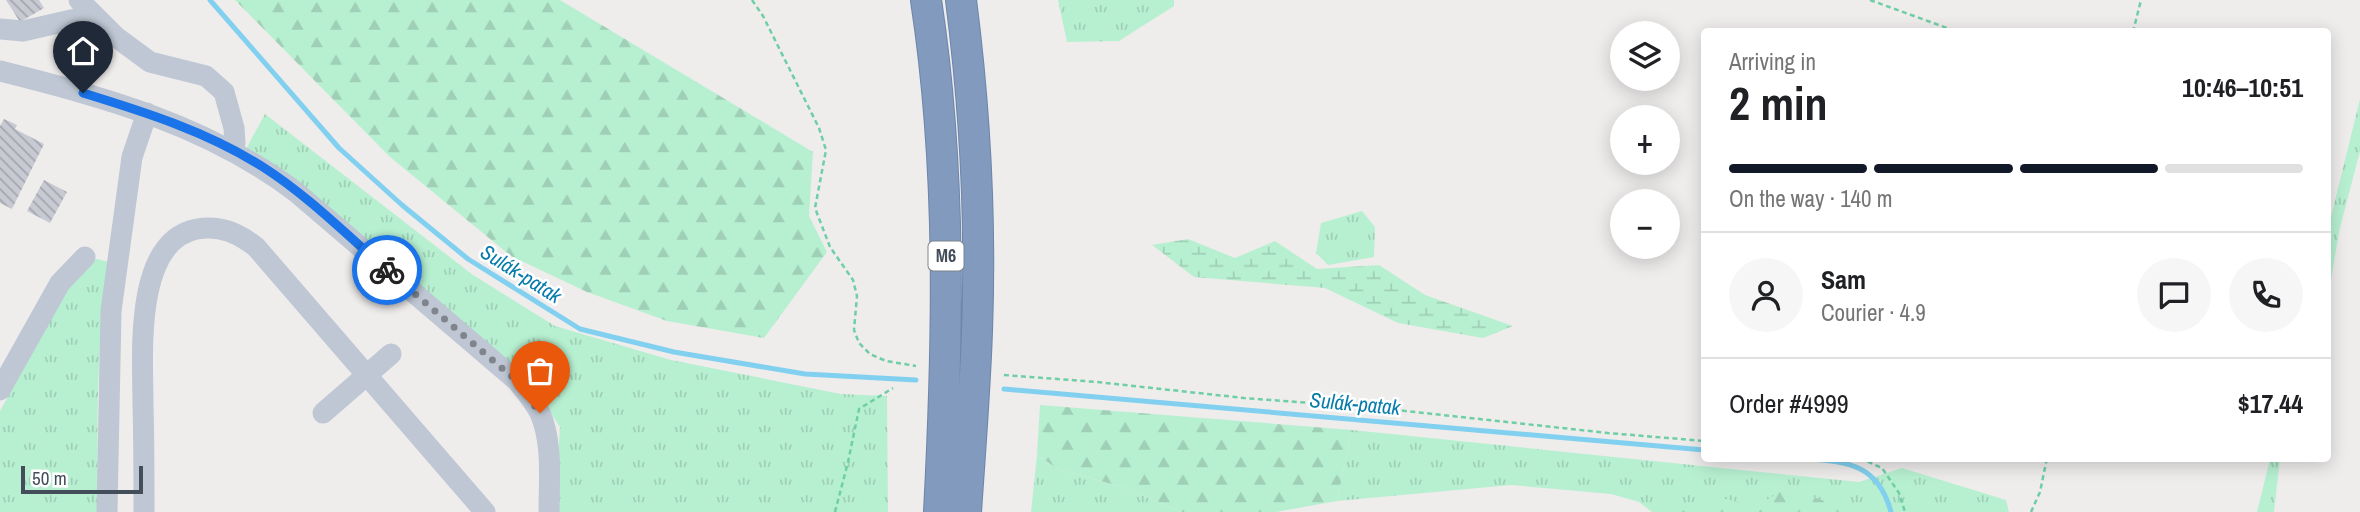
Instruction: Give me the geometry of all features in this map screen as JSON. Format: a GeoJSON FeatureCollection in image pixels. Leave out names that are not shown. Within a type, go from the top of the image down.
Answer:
{"type":"FeatureCollection","features":[{"type":"Feature","properties":{"kind":"highway","name":"M6"},"geometry":{"type":"LineString","coordinates":[[926,0],[940,122],[946,265],[945,397],[939,512]]}},
{"type":"Feature","properties":{"kind":"highway","name":"M6"},"geometry":{"type":"LineString","coordinates":[[961,0],[973,118],[977,263],[976,352],[966,512]]}},
{"type":"Feature","properties":{"kind":"street"},"geometry":{"type":"LineString","coordinates":[[0,29],[23,31],[86,7],[116,37],[150,62],[206,76],[224,92],[234,128],[233,150]]}},
{"type":"Feature","properties":{"kind":"street"},"geometry":{"type":"LineString","coordinates":[[0,71],[147,113],[192,130],[263,167],[296,192],[517,381],[540,413],[549,455],[550,512]]}},
{"type":"Feature","properties":{"kind":"street"},"geometry":{"type":"LineString","coordinates":[[107,512],[111,311],[132,157],[147,113]]}},
{"type":"Feature","properties":{"kind":"street"},"geometry":{"type":"LineString","coordinates":[[144,512],[143,351],[147,294],[167,246],[192,230],[209,227],[242,236],[256,247],[485,512]]}},
{"type":"Feature","properties":{"kind":"street"},"geometry":{"type":"LineString","coordinates":[[0,390],[60,283],[85,257]]}},
{"type":"Feature","properties":{"kind":"street"},"geometry":{"type":"LineString","coordinates":[[323,413],[391,354]]}},
{"type":"Feature","properties":{"kind":"path"},"geometry":{"type":"LineString","coordinates":[[752,0],[763,16],[819,128],[826,150],[815,208],[830,247],[853,280],[857,296],[854,330],[859,343],[870,354],[886,361],[916,366]]}},
{"type":"Feature","properties":{"kind":"path"},"geometry":{"type":"LineString","coordinates":[[1870,0],[1947,28]]}},
{"type":"Feature","properties":{"kind":"path"},"geometry":{"type":"LineString","coordinates":[[2134,28],[2141,0]]}},
{"type":"Feature","properties":{"kind":"path"},"geometry":{"type":"LineString","coordinates":[[1004,375],[1378,408],[1701,441]]}},
{"type":"Feature","properties":{"kind":"path"},"geometry":{"type":"LineString","coordinates":[[835,512],[859,409],[893,388]]}},
{"type":"Feature","properties":{"kind":"path"},"geometry":{"type":"LineString","coordinates":[[1873,462],[1888,476],[1899,493],[1905,512]]}},
{"type":"Feature","properties":{"kind":"path"},"geometry":{"type":"LineString","coordinates":[[2031,512],[2040,492],[2046,462]]}},
{"type":"Feature","properties":{"kind":"green space"},"geometry":{"type":"Polygon","coordinates":[[[235,0],[560,0],[813,152],[809,216],[827,252],[764,338],[667,321],[587,292],[511,256],[390,157],[235,0]]]}},
{"type":"Feature","properties":{"kind":"green space"},"geometry":{"type":"Polygon","coordinates":[[[1058,0],[1174,0],[1174,6],[1119,41],[1067,42],[1058,0]]]}},
{"type":"Feature","properties":{"kind":"green space"},"geometry":{"type":"Polygon","coordinates":[[[2360,99],[2360,151],[2339,232],[2331,280],[2331,217],[2360,99]]]}},
{"type":"Feature","properties":{"kind":"green space"},"geometry":{"type":"Polygon","coordinates":[[[265,114],[473,275],[555,326],[671,360],[841,394],[887,396],[888,512],[558,512],[556,492],[560,427],[536,391],[246,149],[265,114]]]}},
{"type":"Feature","properties":{"kind":"green space"},"geometry":{"type":"Polygon","coordinates":[[[1362,211],[1375,227],[1374,257],[1328,265],[1316,253],[1321,223],[1362,211]]]}},
{"type":"Feature","properties":{"kind":"green space"},"geometry":{"type":"Polygon","coordinates":[[[1188,239],[1235,258],[1275,241],[1317,269],[1379,265],[1425,295],[1513,326],[1483,338],[1398,323],[1325,288],[1194,277],[1152,245],[1188,239]]]}},
{"type":"Feature","properties":{"kind":"green space"},"geometry":{"type":"Polygon","coordinates":[[[93,258],[109,262],[100,355],[98,512],[0,512],[0,411],[69,286],[93,258]]]}},
{"type":"Feature","properties":{"kind":"green space"},"geometry":{"type":"Polygon","coordinates":[[[1040,405],[1352,430],[1337,501],[1276,512],[1182,512],[1122,487],[1058,469],[1037,455],[1040,405]]]}},
{"type":"Feature","properties":{"kind":"green space"},"geometry":{"type":"Polygon","coordinates":[[[1352,430],[1859,482],[1902,468],[2006,500],[2009,512],[1652,512],[1639,502],[1611,494],[1511,485],[1337,501],[1352,430]]]}},
{"type":"Feature","properties":{"kind":"green space"},"geometry":{"type":"Polygon","coordinates":[[[1037,455],[1058,469],[1122,487],[1182,512],[1031,512],[1037,455]]]}},
{"type":"Feature","properties":{"kind":"green space"},"geometry":{"type":"Polygon","coordinates":[[[2269,462],[2280,462],[2274,512],[2257,512],[2269,462]]]}},
{"type":"Feature","properties":{"kind":"green space"},"geometry":{"type":"Polygon","coordinates":[[[1786,488],[1843,507],[1844,512],[1678,512],[1726,499],[1756,507],[1786,488]]]}},
{"type":"Feature","properties":{"kind":"building"},"geometry":{"type":"Polygon","coordinates":[[[6,0],[39,0],[44,8],[20,22],[6,0]]]}},
{"type":"Feature","properties":{"kind":"building"},"geometry":{"type":"Polygon","coordinates":[[[4,119],[17,125],[15,129],[44,144],[12,209],[0,203],[0,126],[4,119]]]}},
{"type":"Feature","properties":{"kind":"building"},"geometry":{"type":"Polygon","coordinates":[[[44,180],[67,192],[50,223],[27,211],[44,180]]]}},
{"type":"Feature","properties":{"kind":"waterway","name":"Sulák-patak"},"geometry":{"type":"LineString","coordinates":[[210,0],[339,148],[402,205],[468,259],[580,329],[674,352],[805,374],[916,380]]}},
{"type":"Feature","properties":{"kind":"waterway","name":"Sulák-patak"},"geometry":{"type":"LineString","coordinates":[[1004,389],[1701,450]]}},
{"type":"Feature","properties":{"kind":"waterway","name":"Sulák-patak"},"geometry":{"type":"LineString","coordinates":[[1837,462],[1857,467],[1868,474],[1885,495],[1891,512]]}},
{"type":"Feature","properties":{"kind":"way so far"},"geometry":{"type":"LineString","coordinates":[[387,270],[517,381],[540,413]]}},
{"type":"Feature","properties":{"kind":"route"},"geometry":{"type":"LineString","coordinates":[[83,93],[192,130],[263,167],[387,270]]}}]}
